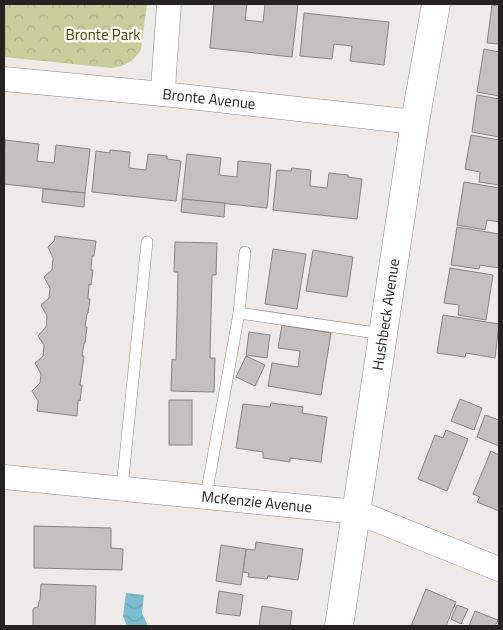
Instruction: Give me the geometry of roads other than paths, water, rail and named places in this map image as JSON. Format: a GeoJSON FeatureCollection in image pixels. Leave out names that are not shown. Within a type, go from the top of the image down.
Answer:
{"type":"FeatureCollection","features":[{"type":"Feature","properties":{"kind":"street"},"geometry":{"type":"LineString","coordinates":[[163,94],[169,4]]}},
{"type":"Feature","properties":{"kind":"street","name":"Hushbeck Avenue"},"geometry":{"type":"LineString","coordinates":[[339,626],[415,122],[436,4]]}},
{"type":"Feature","properties":{"kind":"street","name":"Bronte Avenue"},"geometry":{"type":"LineString","coordinates":[[4,80],[163,94],[415,122]]}},
{"type":"Feature","properties":{"kind":"street","name":"McKenzie Avenue"},"geometry":{"type":"LineString","coordinates":[[4,476],[357,512],[499,569]]}},
{"type":"Feature","properties":{"kind":"lane"},"geometry":{"type":"LineString","coordinates":[[122,488],[147,242]]}},
{"type":"Feature","properties":{"kind":"lane"},"geometry":{"type":"LineString","coordinates":[[206,496],[239,313],[245,252]]}},
{"type":"Feature","properties":{"kind":"lane"},"geometry":{"type":"LineString","coordinates":[[239,313],[383,334]]}},
{"type":"Feature","properties":{"kind":"water"},"geometry":{"type":"Polygon","coordinates":[[[126,593],[144,595],[142,613],[148,626],[127,626],[123,616],[126,593]]]}},
{"type":"Feature","properties":{"kind":"park label","name":"Bronte Park"},"geometry":{"type":"Point","coordinates":[103,35]}}]}
